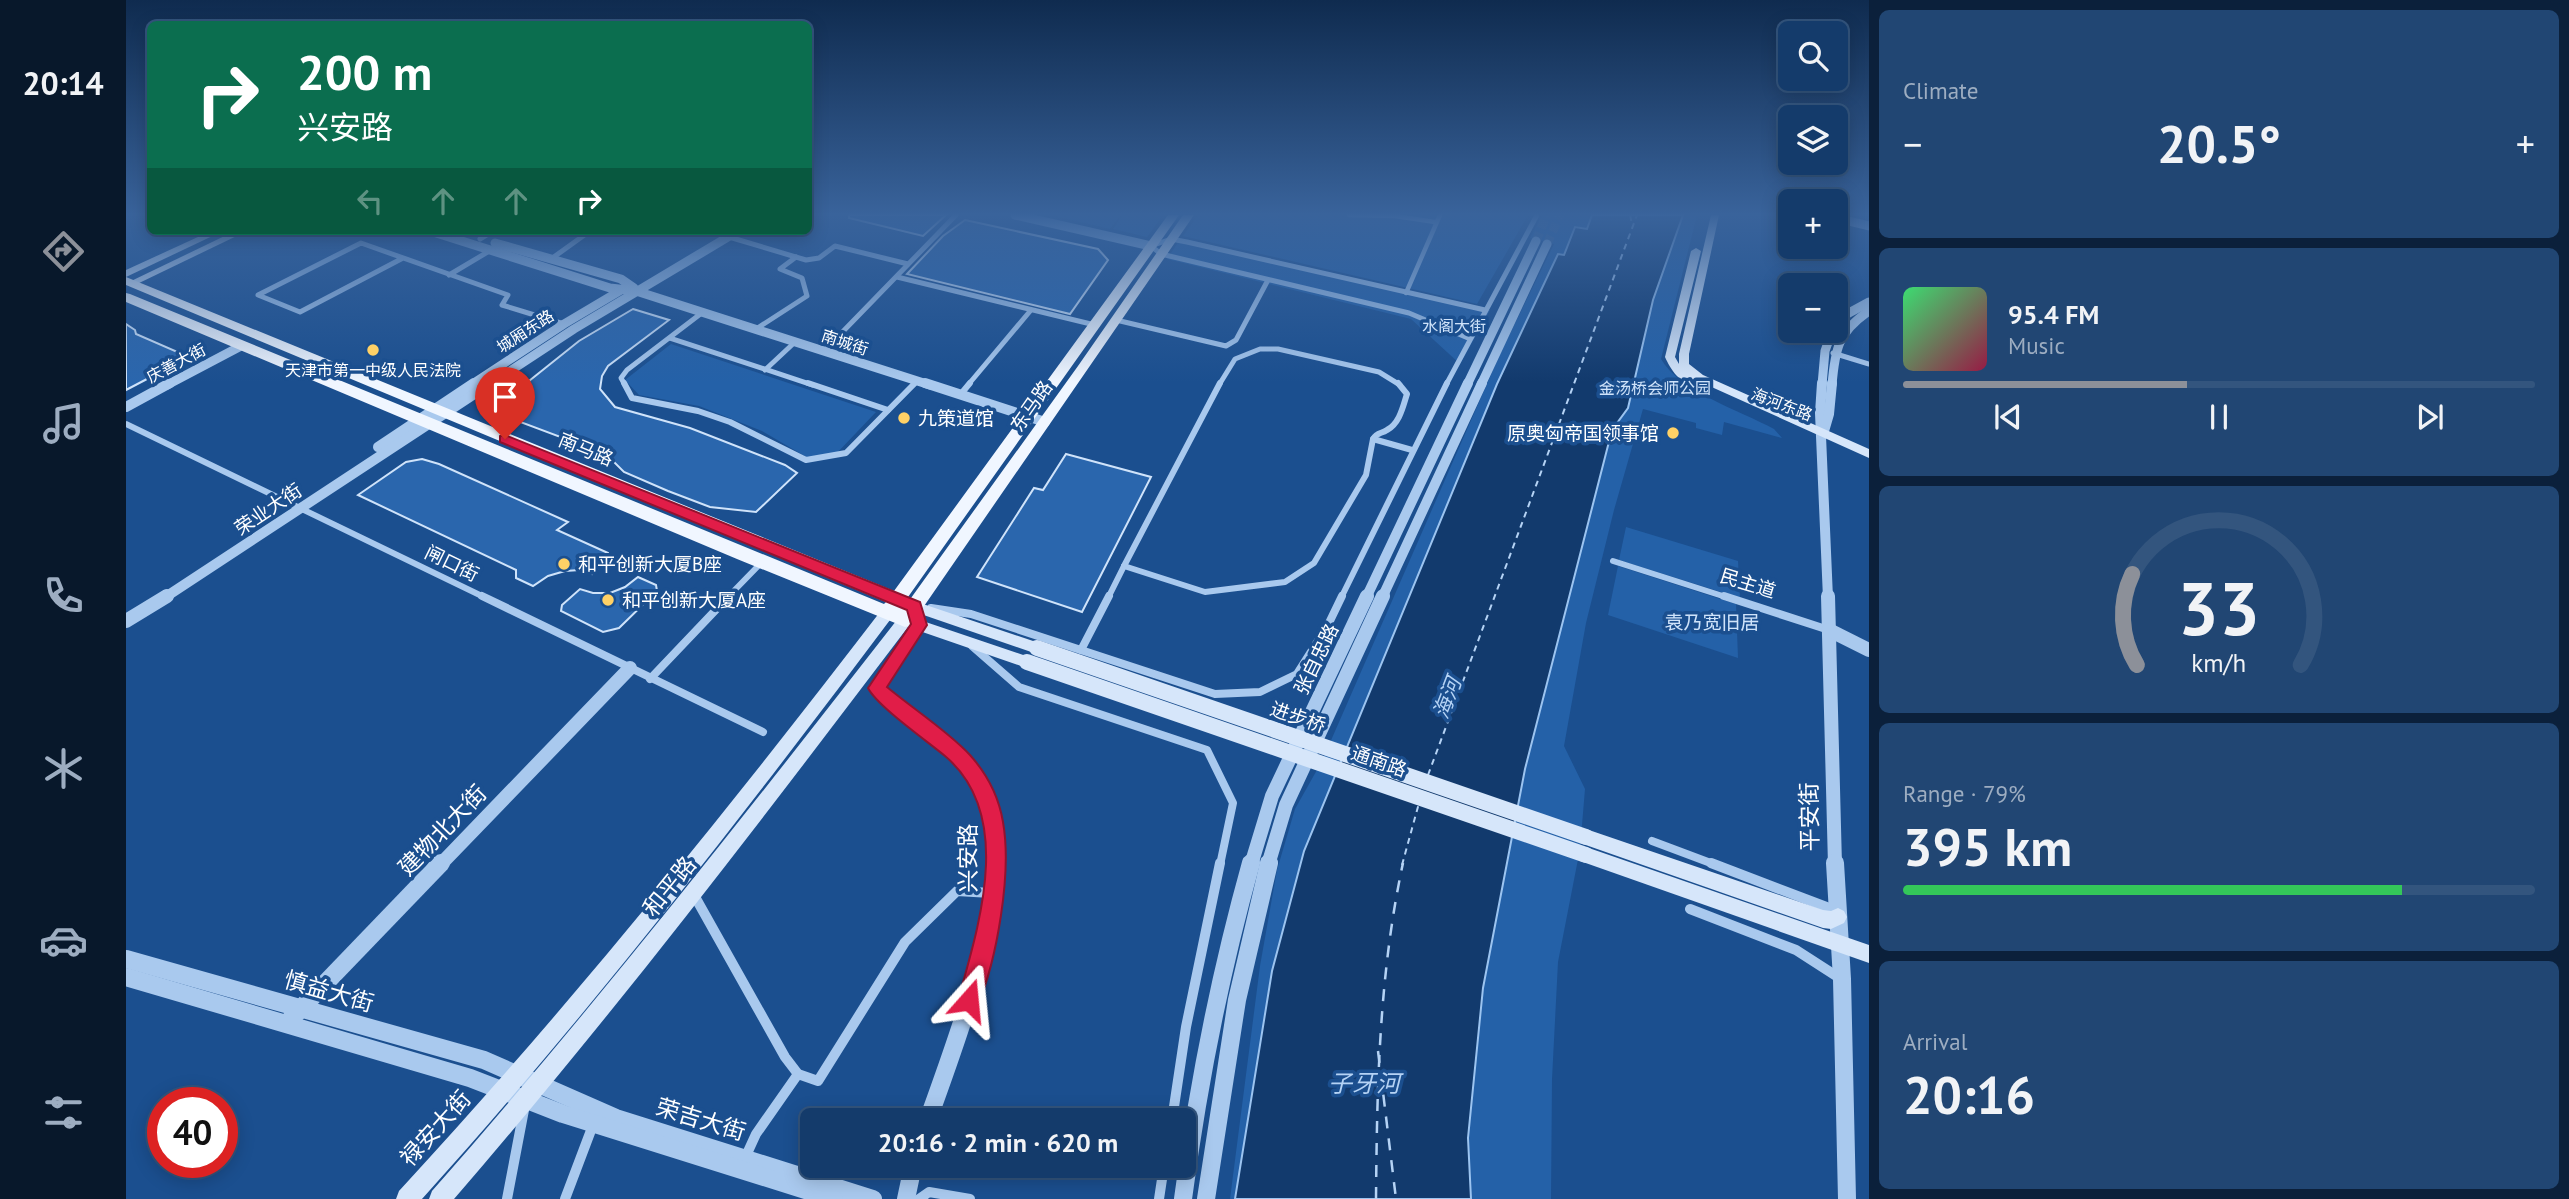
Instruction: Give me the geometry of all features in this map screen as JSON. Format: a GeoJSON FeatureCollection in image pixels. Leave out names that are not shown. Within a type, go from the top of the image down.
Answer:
{"type":"FeatureCollection","features":[{"type":"Feature","properties":{"kind":"main road"},"geometry":{"type":"LineString","coordinates":[[127,284],[149,271]]}},
{"type":"Feature","properties":{"kind":"main road"},"geometry":{"type":"LineString","coordinates":[[127,284],[155,271]]}},
{"type":"Feature","properties":{"kind":"main road","name":"东马路"},"geometry":{"type":"LineString","coordinates":[[905,612],[1028,416],[1139,271]]}},
{"type":"Feature","properties":{"kind":"main road","name":"东马路"},"geometry":{"type":"LineString","coordinates":[[905,612],[1045,422],[1116,320],[1144,271]]}},
{"type":"Feature","properties":{"kind":"main road","name":"海河东路"},"geometry":{"type":"LineString","coordinates":[[1691,271],[1670,357],[1671,363],[1687,379],[1711,392],[1786,425],[1822,434]]}},
{"type":"Feature","properties":{"kind":"main road","name":"海河东路"},"geometry":{"type":"LineString","coordinates":[[1703,271],[1684,354],[1684,365],[1699,377],[1822,434]]}},
{"type":"Feature","properties":{"kind":"main road","name":"南马路"},"geometry":{"type":"LineString","coordinates":[[127,284],[241,346],[431,417],[905,612]]}},
{"type":"Feature","properties":{"kind":"main road","name":"南马路"},"geometry":{"type":"LineString","coordinates":[[127,284],[761,563],[905,612]]}},
{"type":"Feature","properties":{"kind":"main road"},"geometry":{"type":"LineString","coordinates":[[1822,434],[1869,454]]}},
{"type":"Feature","properties":{"kind":"main road","name":"通南路"},"geometry":{"type":"LineString","coordinates":[[905,612],[968,643],[1586,846],[1823,919],[1831,920],[1838,914]]}},
{"type":"Feature","properties":{"kind":"main road","name":"进步桥"},"geometry":{"type":"LineString","coordinates":[[905,612],[1037,648],[1586,846]]}},
{"type":"Feature","properties":{"kind":"main road","name":"和平路"},"geometry":{"type":"LineString","coordinates":[[526,1100],[694,894],[905,612]]}},
{"type":"Feature","properties":{"kind":"main road","name":"和平路"},"geometry":{"type":"LineString","coordinates":[[503,1091],[680,883],[789,744],[905,612]]}},
{"type":"Feature","properties":{"kind":"main road","name":"通南路"},"geometry":{"type":"LineString","coordinates":[[1586,846],[1869,954]]}},
{"type":"Feature","properties":{"kind":"main road","name":"禄安大街"},"geometry":{"type":"LineString","coordinates":[[407,1199],[503,1091]]}},
{"type":"Feature","properties":{"kind":"main road"},"geometry":{"type":"LineString","coordinates":[[440,1199],[526,1100]]}},
{"type":"Feature","properties":{"kind":"street"},"geometry":{"type":"LineString","coordinates":[[306,271],[258,295],[300,312],[378,271]]}},
{"type":"Feature","properties":{"kind":"street"},"geometry":{"type":"LineString","coordinates":[[438,271],[508,295],[502,304],[564,324]]}},
{"type":"Feature","properties":{"kind":"street"},"geometry":{"type":"LineString","coordinates":[[449,275],[456,271]]}},
{"type":"Feature","properties":{"kind":"street","name":"南城街"},"geometry":{"type":"LineString","coordinates":[[565,271],[703,312],[1045,422]]}},
{"type":"Feature","properties":{"kind":"street","name":"南城街"},"geometry":{"type":"LineString","coordinates":[[593,271],[621,279],[629,289]]}},
{"type":"Feature","properties":{"kind":"street","name":"城厢东路"},"geometry":{"type":"LineString","coordinates":[[431,417],[564,324],[661,271]]}},
{"type":"Feature","properties":{"kind":"street"},"geometry":{"type":"LineString","coordinates":[[756,329],[772,316],[792,309],[807,296],[802,278],[785,271]]}},
{"type":"Feature","properties":{"kind":"street"},"geometry":{"type":"LineString","coordinates":[[824,351],[902,271]]}},
{"type":"Feature","properties":{"kind":"street"},"geometry":{"type":"LineString","coordinates":[[1234,271],[1409,313],[1468,338]]}},
{"type":"Feature","properties":{"kind":"street"},"geometry":{"type":"LineString","coordinates":[[1310,271],[1485,310]]}},
{"type":"Feature","properties":{"kind":"street"},"geometry":{"type":"LineString","coordinates":[[1406,293],[1415,271]]}},
{"type":"Feature","properties":{"kind":"street"},"geometry":{"type":"LineString","coordinates":[[905,612],[971,614],[1215,694],[1260,692],[1297,674],[1328,625],[1468,338],[1506,271]]}},
{"type":"Feature","properties":{"kind":"street","name":"张自忠路"},"geometry":{"type":"LineString","coordinates":[[1183,1199],[1213,1014],[1242,892],[1272,796],[1527,271]]}},
{"type":"Feature","properties":{"kind":"street","name":"张自忠路"},"geometry":{"type":"LineString","coordinates":[[1206,1199],[1232,1020],[1265,869],[1286,805],[1528,271]]}},
{"type":"Feature","properties":{"kind":"street"},"geometry":{"type":"LineString","coordinates":[[897,277],[1095,326]]}},
{"type":"Feature","properties":{"kind":"street"},"geometry":{"type":"LineString","coordinates":[[1116,320],[1226,346],[1236,340],[1268,280]]}},
{"type":"Feature","properties":{"kind":"street","name":"城厢东路"},"geometry":{"type":"LineString","coordinates":[[431,417],[629,289]]}},
{"type":"Feature","properties":{"kind":"street"},"geometry":{"type":"LineString","coordinates":[[1848,313],[1869,302]]}},
{"type":"Feature","properties":{"kind":"street"},"geometry":{"type":"LineString","coordinates":[[960,395],[1031,310]]}},
{"type":"Feature","properties":{"kind":"street"},"geometry":{"type":"LineString","coordinates":[[1830,352],[1845,329],[1869,311]]}},
{"type":"Feature","properties":{"kind":"street"},"geometry":{"type":"LineString","coordinates":[[703,312],[626,370],[621,378],[632,398],[709,415],[806,460],[818,460],[846,453],[917,381]]}},
{"type":"Feature","properties":{"kind":"street"},"geometry":{"type":"LineString","coordinates":[[670,338],[888,410]]}},
{"type":"Feature","properties":{"kind":"street"},"geometry":{"type":"LineString","coordinates":[[765,370],[795,342]]}},
{"type":"Feature","properties":{"kind":"street"},"geometry":{"type":"LineString","coordinates":[[1830,352],[1831,343]]}},
{"type":"Feature","properties":{"kind":"street","name":"庆善大街"},"geometry":{"type":"LineString","coordinates":[[126,407],[241,346]]}},
{"type":"Feature","properties":{"kind":"street"},"geometry":{"type":"LineString","coordinates":[[1081,650],[1229,366],[1242,355],[1260,349],[1293,351],[1390,377],[1402,384],[1407,394],[1396,425],[1376,434],[1373,439],[1366,475],[1314,563],[1285,582],[1205,592],[1125,566]]}},
{"type":"Feature","properties":{"kind":"street"},"geometry":{"type":"LineString","coordinates":[[1830,352],[1869,364]]}},
{"type":"Feature","properties":{"kind":"street","name":"平安街"},"geometry":{"type":"LineString","coordinates":[[1830,352],[1819,412],[1822,434],[1842,979],[1847,1199]]}},
{"type":"Feature","properties":{"kind":"street","name":"荣业大街"},"geometry":{"type":"LineString","coordinates":[[126,621],[189,583],[431,417]]}},
{"type":"Feature","properties":{"kind":"street","name":"闸口街"},"geometry":{"type":"LineString","coordinates":[[126,424],[763,732]]}},
{"type":"Feature","properties":{"kind":"street"},"geometry":{"type":"LineString","coordinates":[[1373,439],[1412,450]]}},
{"type":"Feature","properties":{"kind":"street","name":"荣业大街"},"geometry":{"type":"LineString","coordinates":[[126,611],[298,506]]}},
{"type":"Feature","properties":{"kind":"street","name":"民主道"},"geometry":{"type":"LineString","coordinates":[[1613,561],[1829,630],[1869,650]]}},
{"type":"Feature","properties":{"kind":"street"},"geometry":{"type":"LineString","coordinates":[[650,679],[761,563]]}},
{"type":"Feature","properties":{"kind":"street","name":"兴安路"},"geometry":{"type":"LineString","coordinates":[[905,612],[877,688],[964,761],[978,780],[986,794],[994,822],[996,855],[993,893],[980,967],[932,1108]]}},
{"type":"Feature","properties":{"kind":"street"},"geometry":{"type":"LineString","coordinates":[[968,643],[1020,687],[1207,750],[1233,803],[1186,1027],[1174,1108]]}},
{"type":"Feature","properties":{"kind":"street","name":"建物北大街"},"geometry":{"type":"LineString","coordinates":[[288,1023],[630,668]]}},
{"type":"Feature","properties":{"kind":"street"},"geometry":{"type":"LineString","coordinates":[[1652,841],[1838,914]]}},
{"type":"Feature","properties":{"kind":"street"},"geometry":{"type":"LineString","coordinates":[[694,894],[785,1057],[799,1074],[818,1081],[905,942],[957,891],[993,893]]}},
{"type":"Feature","properties":{"kind":"street"},"geometry":{"type":"LineString","coordinates":[[1690,909],[1796,950],[1842,979]]}},
{"type":"Feature","properties":{"kind":"street","name":"慎益大街"},"geometry":{"type":"LineString","coordinates":[[126,959],[303,1007],[484,1060],[519,1073]]}},
{"type":"Feature","properties":{"kind":"street","name":"慎益大街"},"geometry":{"type":"LineString","coordinates":[[126,978],[288,1023],[470,1078],[503,1091]]}},
{"type":"Feature","properties":{"kind":"street","name":"荣吉大街"},"geometry":{"type":"LineString","coordinates":[[519,1073],[616,1118],[873,1199]]}},
{"type":"Feature","properties":{"kind":"street"},"geometry":{"type":"LineString","coordinates":[[745,1158],[756,1134],[799,1074]]}},
{"type":"Feature","properties":{"kind":"street","name":"荣吉大街"},"geometry":{"type":"LineString","coordinates":[[503,1091],[593,1124],[834,1199]]}},
{"type":"Feature","properties":{"kind":"street"},"geometry":{"type":"LineString","coordinates":[[507,1199],[526,1100]]}},
{"type":"Feature","properties":{"kind":"street"},"geometry":{"type":"LineString","coordinates":[[565,1199],[593,1124]]}},
{"type":"Feature","properties":{"kind":"street"},"geometry":{"type":"LineString","coordinates":[[906,1199],[910,1178]]}},
{"type":"Feature","properties":{"kind":"street"},"geometry":{"type":"LineString","coordinates":[[1159,1199],[1162,1178]]}},
{"type":"Feature","properties":{"kind":"street"},"geometry":{"type":"LineString","coordinates":[[919,1199],[929,1192],[970,1199]]}},
{"type":"Feature","properties":{"kind":"green space","name":"水阁大街"},"geometry":{"type":"Polygon","coordinates":[[[1216,271],[1322,271],[1490,310],[1460,364],[1411,319],[1216,271]]]}},
{"type":"Feature","properties":{"kind":"green space"},"geometry":{"type":"Polygon","coordinates":[[[1334,271],[1496,271],[1477,304],[1334,271]]]}},
{"type":"Feature","properties":{"kind":"green space","name":"子牙河"},"geometry":{"type":"Polygon","coordinates":[[[1541,271],[1683,271],[1661,359],[1682,381],[1774,429],[1782,438],[1724,422],[1722,435],[1696,428],[1696,423],[1643,409],[1586,623],[1564,746],[1585,789],[1580,849],[1558,962],[1552,1079],[1551,1199],[1230,1199],[1260,966],[1277,870],[1295,809],[1322,761],[1500,354],[1541,271]]]}},
{"type":"Feature","properties":{"kind":"green space"},"geometry":{"type":"Polygon","coordinates":[[[671,344],[876,412],[836,454],[808,458],[762,431],[699,406],[639,395],[625,380],[671,344]]]}},
{"type":"Feature","properties":{"kind":"green space"},"geometry":{"type":"Polygon","coordinates":[[[1626,527],[1738,561],[1740,598],[1619,560],[1626,527]]]}},
{"type":"Feature","properties":{"kind":"green space","name":"袁乃宽旧居"},"geometry":{"type":"Polygon","coordinates":[[[1618,566],[1736,604],[1738,658],[1608,615],[1618,566]]]}},
{"type":"Feature","properties":{"kind":"water","name":"子牙河"},"geometry":{"type":"Polygon","coordinates":[[[1550,271],[1663,271],[1653,300],[1628,408],[1612,430],[1525,769],[1483,988],[1468,1138],[1471,1199],[1235,1199],[1272,971],[1304,851],[1497,384],[1550,271]]]}},
{"type":"Feature","properties":{"kind":"building"},"geometry":{"type":"Polygon","coordinates":[[[910,271],[1100,271],[1070,314],[907,274],[910,271]]]}},
{"type":"Feature","properties":{"kind":"building"},"geometry":{"type":"Polygon","coordinates":[[[633,309],[669,320],[608,366],[602,376],[600,389],[615,407],[690,428],[785,465],[797,473],[756,512],[710,507],[668,491],[624,472],[606,454],[515,420],[506,404],[529,381],[579,341],[633,309]]]}},
{"type":"Feature","properties":{"kind":"building"},"geometry":{"type":"Polygon","coordinates":[[[126,324],[135,330],[136,334],[189,357],[126,390],[126,324]]]}},
{"type":"Feature","properties":{"kind":"building"},"geometry":{"type":"Polygon","coordinates":[[[1066,454],[1151,477],[1082,612],[977,577],[1034,488],[1043,490],[1066,454]]]}},
{"type":"Feature","properties":{"kind":"building"},"geometry":{"type":"Polygon","coordinates":[[[422,459],[439,464],[568,522],[557,530],[608,553],[609,559],[592,574],[580,570],[565,571],[548,576],[533,586],[516,578],[516,570],[358,495],[406,462],[422,459]]]}},
{"type":"Feature","properties":{"kind":"building","name":"和平创新大厦A座"},"geometry":{"type":"Polygon","coordinates":[[[638,577],[656,585],[657,591],[619,628],[603,632],[561,611],[562,605],[580,589],[593,593],[610,593],[625,587],[638,577]]]}},
{"type":"Feature","properties":{"kind":"ferry route"},"geometry":{"type":"LineString","coordinates":[[1428,775],[1616,271]]}},
{"type":"Feature","properties":{"kind":"ferry route"},"geometry":{"type":"LineString","coordinates":[[1402,865],[1419,803]]}},
{"type":"Feature","properties":{"kind":"ferry route"},"geometry":{"type":"LineString","coordinates":[[1379,1063],[1384,988],[1403,863]]}},
{"type":"Feature","properties":{"kind":"ferry route"},"geometry":{"type":"LineString","coordinates":[[1378,1051],[1379,1063]]}},
{"type":"Feature","properties":{"kind":"ferry route"},"geometry":{"type":"LineString","coordinates":[[1376,1199],[1379,1063]]}},
{"type":"Feature","properties":{"kind":"ferry route"},"geometry":{"type":"LineString","coordinates":[[1379,1063],[1396,1199]]}},
{"type":"Feature","properties":{"kind":"place","name":"天津市第一中级人民法院"},"geometry":{"type":"Point","coordinates":[373,350]}},
{"type":"Feature","properties":{"kind":"place","name":"九策道馆"},"geometry":{"type":"Point","coordinates":[904,418]}},
{"type":"Feature","properties":{"kind":"place","name":"原奥匈帝国领事馆"},"geometry":{"type":"Point","coordinates":[1673,433]}},
{"type":"Feature","properties":{"kind":"place","name":"和平创新大厦B座"},"geometry":{"type":"Point","coordinates":[564,564]}},
{"type":"Feature","properties":{"kind":"place","name":"和平创新大厦A座"},"geometry":{"type":"Point","coordinates":[608,600]}},
{"type":"Feature","properties":{"kind":"route"},"geometry":{"type":"LineString","coordinates":[[505,439],[914,606],[919,625],[877,688],[887,700],[964,761],[986,794],[994,822],[996,855],[988,930],[969,1000]]}},
{"type":"Feature","properties":{"kind":"park label","name":"金汤桥会师公园"},"geometry":{"type":"Point","coordinates":[1655,388]}},
{"type":"Feature","properties":{"kind":"water label","name":"海河"},"geometry":{"type":"Point","coordinates":[1447,698]}}]}
